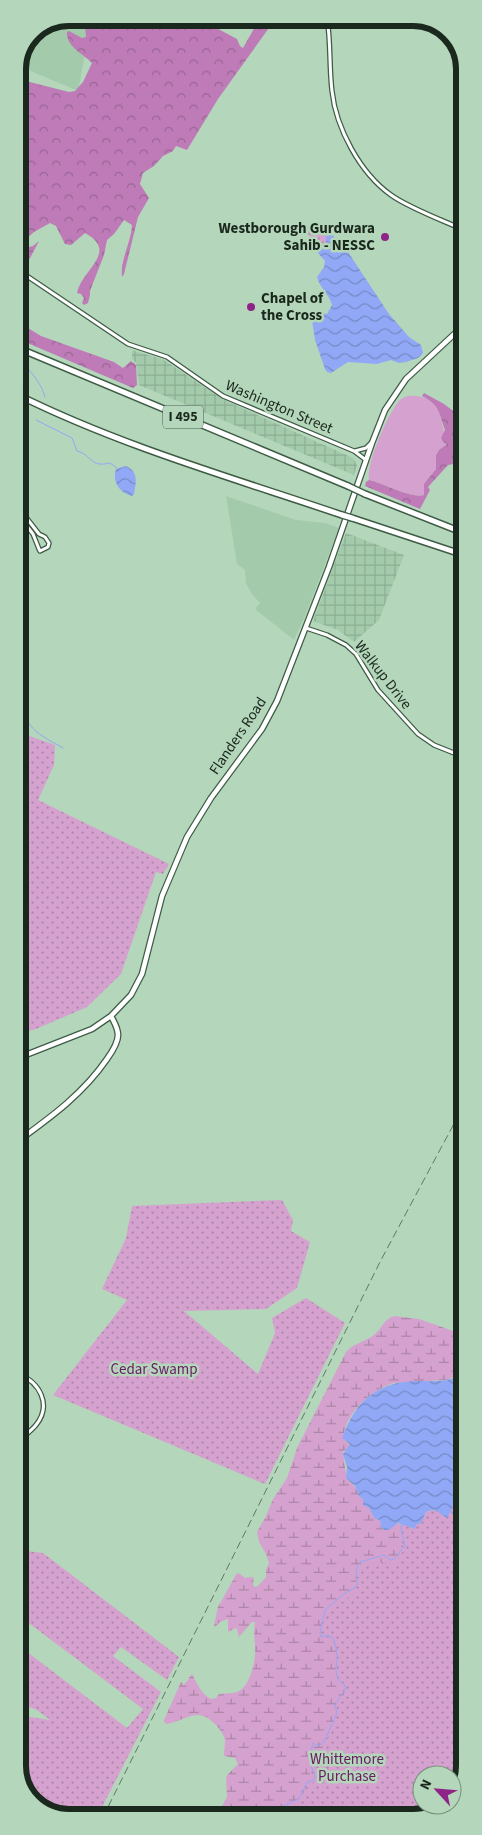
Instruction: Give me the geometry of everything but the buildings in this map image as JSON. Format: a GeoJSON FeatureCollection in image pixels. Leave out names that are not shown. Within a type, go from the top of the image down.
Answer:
{"type":"FeatureCollection","features":[{"type":"Feature","properties":{"kind":"highway","name":"I 495"},"geometry":{"type":"LineString","coordinates":[[26,351],[365,494],[456,530]]}},
{"type":"Feature","properties":{"kind":"highway"},"geometry":{"type":"LineString","coordinates":[[26,399],[131,444],[456,552]]}},
{"type":"Feature","properties":{"kind":"main road","name":"Flanders Road"},"geometry":{"type":"LineString","coordinates":[[26,1055],[92,1029],[111,1016],[131,995],[142,974],[162,896],[187,838],[211,798],[272,713],[306,628],[385,410],[399,388],[416,369],[456,332]]}},
{"type":"Feature","properties":{"kind":"main road"},"geometry":{"type":"LineString","coordinates":[[26,1135],[72,1100],[104,1063],[115,1046],[118,1037],[117,1028],[111,1016]]}},
{"type":"Feature","properties":{"kind":"street"},"geometry":{"type":"LineString","coordinates":[[329,26],[332,92],[349,146],[378,184],[391,196],[456,226]]}},
{"type":"Feature","properties":{"kind":"street","name":"Washington Street"},"geometry":{"type":"LineString","coordinates":[[26,275],[128,344],[167,358],[223,396],[354,451],[366,460]]}},
{"type":"Feature","properties":{"kind":"street"},"geometry":{"type":"LineString","coordinates":[[354,451],[366,448],[372,443]]}},
{"type":"Feature","properties":{"kind":"street"},"geometry":{"type":"LineString","coordinates":[[26,516],[40,534],[48,540],[48,547],[40,551],[33,534],[26,525]]}},
{"type":"Feature","properties":{"kind":"street","name":"Walkup Drive"},"geometry":{"type":"LineString","coordinates":[[306,628],[327,635],[346,645],[356,654],[378,690],[418,734],[434,745],[456,754]]}},
{"type":"Feature","properties":{"kind":"street"},"geometry":{"type":"LineString","coordinates":[[26,1379],[35,1384],[39,1390],[43,1405],[37,1424],[26,1434]]}},
{"type":"Feature","properties":{"kind":"shaded area"},"geometry":{"type":"Polygon","coordinates":[[[86,26],[88,38],[78,91],[26,69],[33,45],[45,33],[61,27],[86,26]]]}},
{"type":"Feature","properties":{"kind":"shaded area"},"geometry":{"type":"Polygon","coordinates":[[[132,350],[164,360],[222,399],[353,458],[357,465],[354,475],[139,385],[136,363],[132,359],[132,350]]]}},
{"type":"Feature","properties":{"kind":"shaded area"},"geometry":{"type":"Polygon","coordinates":[[[226,496],[296,520],[325,523],[339,528],[294,640],[255,609],[260,603],[246,583],[245,570],[237,564],[226,496]]]}},
{"type":"Feature","properties":{"kind":"shaded area"},"geometry":{"type":"Polygon","coordinates":[[[346,533],[404,555],[379,620],[354,642],[338,630],[313,621],[346,533]]]}},
{"type":"Feature","properties":{"kind":"green space"},"geometry":{"type":"Polygon","coordinates":[[[85,26],[213,26],[237,39],[243,48],[255,26],[270,26],[218,99],[187,150],[176,146],[173,151],[163,156],[154,166],[143,173],[140,184],[149,198],[138,217],[124,274],[122,277],[132,225],[124,220],[107,240],[104,255],[90,291],[88,303],[84,305],[82,303],[84,298],[81,294],[77,293],[99,254],[99,247],[95,240],[85,233],[71,245],[65,244],[56,226],[50,223],[26,239],[26,81],[69,92],[75,91],[83,82],[92,63],[72,46],[67,37],[67,32],[69,31],[82,38],[86,37],[85,26]]]}},
{"type":"Feature","properties":{"kind":"green space"},"geometry":{"type":"Polygon","coordinates":[[[315,221],[326,226],[326,244],[323,247],[315,244],[314,240],[299,227],[309,229],[315,221]]]}},
{"type":"Feature","properties":{"kind":"green space"},"geometry":{"type":"Polygon","coordinates":[[[39,241],[29,260],[26,259],[26,248],[33,246],[39,241]]]}},
{"type":"Feature","properties":{"kind":"green space"},"geometry":{"type":"Polygon","coordinates":[[[26,327],[41,336],[114,362],[123,368],[131,361],[136,365],[137,385],[133,388],[26,342],[26,327]]]}},
{"type":"Feature","properties":{"kind":"green space"},"geometry":{"type":"Polygon","coordinates":[[[424,393],[456,413],[456,464],[448,465],[428,487],[430,490],[420,509],[365,486],[369,480],[412,495],[424,495],[424,484],[436,469],[436,455],[447,444],[441,438],[445,430],[436,406],[422,396],[424,393]]]}},
{"type":"Feature","properties":{"kind":"green space"},"geometry":{"type":"Polygon","coordinates":[[[408,396],[424,398],[432,401],[438,407],[447,444],[436,455],[436,469],[424,484],[424,495],[418,496],[369,480],[374,452],[383,429],[398,402],[408,396]]]}},
{"type":"Feature","properties":{"kind":"green space"},"geometry":{"type":"Polygon","coordinates":[[[26,735],[55,745],[54,765],[38,800],[169,864],[163,874],[156,872],[121,974],[87,1007],[26,1032],[26,735]]]}},
{"type":"Feature","properties":{"kind":"green space","name":"Cedar Swamp"},"geometry":{"type":"Polygon","coordinates":[[[282,1200],[293,1220],[291,1231],[310,1242],[297,1288],[266,1309],[184,1311],[258,1374],[275,1333],[272,1318],[306,1298],[345,1323],[265,1484],[53,1395],[127,1300],[102,1289],[126,1238],[132,1206],[282,1200]]]}},
{"type":"Feature","properties":{"kind":"green space","name":"Whittemore Purchase"},"geometry":{"type":"Polygon","coordinates":[[[394,1316],[419,1319],[456,1332],[456,1376],[446,1380],[394,1383],[368,1397],[359,1405],[347,1423],[345,1441],[350,1444],[343,1452],[347,1478],[363,1499],[363,1505],[369,1507],[375,1519],[380,1520],[381,1527],[384,1530],[391,1528],[396,1523],[403,1525],[437,1510],[456,1499],[456,1765],[412,1765],[412,1809],[222,1809],[227,1797],[226,1778],[238,1764],[235,1758],[224,1756],[224,1736],[214,1723],[201,1715],[167,1724],[164,1720],[181,1682],[184,1685],[192,1674],[202,1691],[211,1699],[216,1698],[219,1694],[237,1692],[246,1684],[252,1672],[255,1654],[255,1622],[252,1622],[239,1637],[236,1628],[228,1632],[228,1619],[214,1626],[218,1607],[237,1573],[245,1578],[253,1577],[254,1587],[258,1586],[266,1577],[269,1563],[259,1542],[257,1532],[273,1499],[287,1478],[297,1448],[346,1352],[377,1333],[387,1319],[394,1316]]]}},
{"type":"Feature","properties":{"kind":"green space","name":"Whittemore Purchase"},"geometry":{"type":"Polygon","coordinates":[[[456,1502],[456,1765],[412,1765],[412,1809],[286,1809],[313,1783],[314,1781],[309,1772],[310,1754],[321,1750],[327,1740],[334,1725],[335,1711],[345,1692],[337,1680],[337,1653],[334,1643],[329,1638],[320,1636],[322,1628],[321,1618],[354,1593],[358,1571],[381,1562],[389,1565],[394,1564],[404,1550],[402,1524],[414,1529],[417,1524],[422,1522],[426,1512],[432,1510],[448,1517],[456,1502]]]}},
{"type":"Feature","properties":{"kind":"green space"},"geometry":{"type":"Polygon","coordinates":[[[26,1551],[43,1553],[179,1657],[167,1680],[121,1647],[113,1656],[161,1692],[101,1809],[66,1809],[48,1803],[37,1794],[27,1774],[26,1716],[50,1720],[37,1710],[26,1706],[26,1651],[127,1728],[143,1709],[26,1621],[26,1551]]]}},
{"type":"Feature","properties":{"kind":"water"},"geometry":{"type":"Polygon","coordinates":[[[326,226],[328,231],[344,246],[389,314],[409,337],[421,345],[423,353],[418,358],[399,363],[391,360],[377,364],[348,362],[331,373],[327,372],[315,340],[311,314],[313,312],[327,314],[332,305],[317,277],[324,267],[325,261],[318,253],[315,244],[323,247],[326,244],[326,226]]]}},
{"type":"Feature","properties":{"kind":"water"},"geometry":{"type":"Polygon","coordinates":[[[126,466],[133,471],[136,478],[134,494],[132,496],[120,489],[115,478],[116,469],[126,466]]]}},
{"type":"Feature","properties":{"kind":"water"},"geometry":{"type":"Polygon","coordinates":[[[456,1377],[456,1502],[447,1518],[432,1510],[426,1512],[421,1523],[416,1525],[415,1529],[398,1523],[389,1530],[384,1530],[381,1527],[380,1520],[375,1519],[369,1508],[363,1505],[363,1499],[359,1496],[355,1486],[346,1478],[347,1467],[343,1454],[350,1444],[342,1438],[347,1425],[353,1414],[369,1396],[389,1385],[402,1382],[435,1381],[456,1377]]]}},
{"type":"Feature","properties":{"kind":"waterway"},"geometry":{"type":"LineString","coordinates":[[26,368],[42,388],[45,397]]}},
{"type":"Feature","properties":{"kind":"waterway"},"geometry":{"type":"LineString","coordinates":[[36,420],[72,438],[77,451],[95,462],[99,464],[110,463],[117,468]]}},
{"type":"Feature","properties":{"kind":"waterway"},"geometry":{"type":"LineString","coordinates":[[26,714],[29,724],[33,728],[42,736],[63,748]]}},
{"type":"Feature","properties":{"kind":"waterway"},"geometry":{"type":"LineString","coordinates":[[450,1511],[456,1518]]}},
{"type":"Feature","properties":{"kind":"waterway"},"geometry":{"type":"LineString","coordinates":[[277,1809],[299,1799],[307,1782],[314,1780],[315,1774],[311,1759],[313,1743],[318,1746],[324,1742],[337,1713],[335,1704],[345,1690],[345,1685],[337,1676],[337,1654],[334,1639],[328,1635],[321,1637],[320,1633],[325,1610],[344,1594],[356,1587],[356,1572],[360,1562],[384,1555],[391,1560],[394,1559],[405,1546],[401,1529],[402,1524]]}},
{"type":"Feature","properties":{"kind":"railway"},"geometry":{"type":"LineString","coordinates":[[107,1809],[381,1260],[456,1120]]}},
{"type":"Feature","properties":{"kind":"place","name":"Westborough Gurdwara Sahib - NESSC"},"geometry":{"type":"Point","coordinates":[385,237]}},
{"type":"Feature","properties":{"kind":"place","name":"Chapel of the Cross"},"geometry":{"type":"Point","coordinates":[251,307]}}]}
